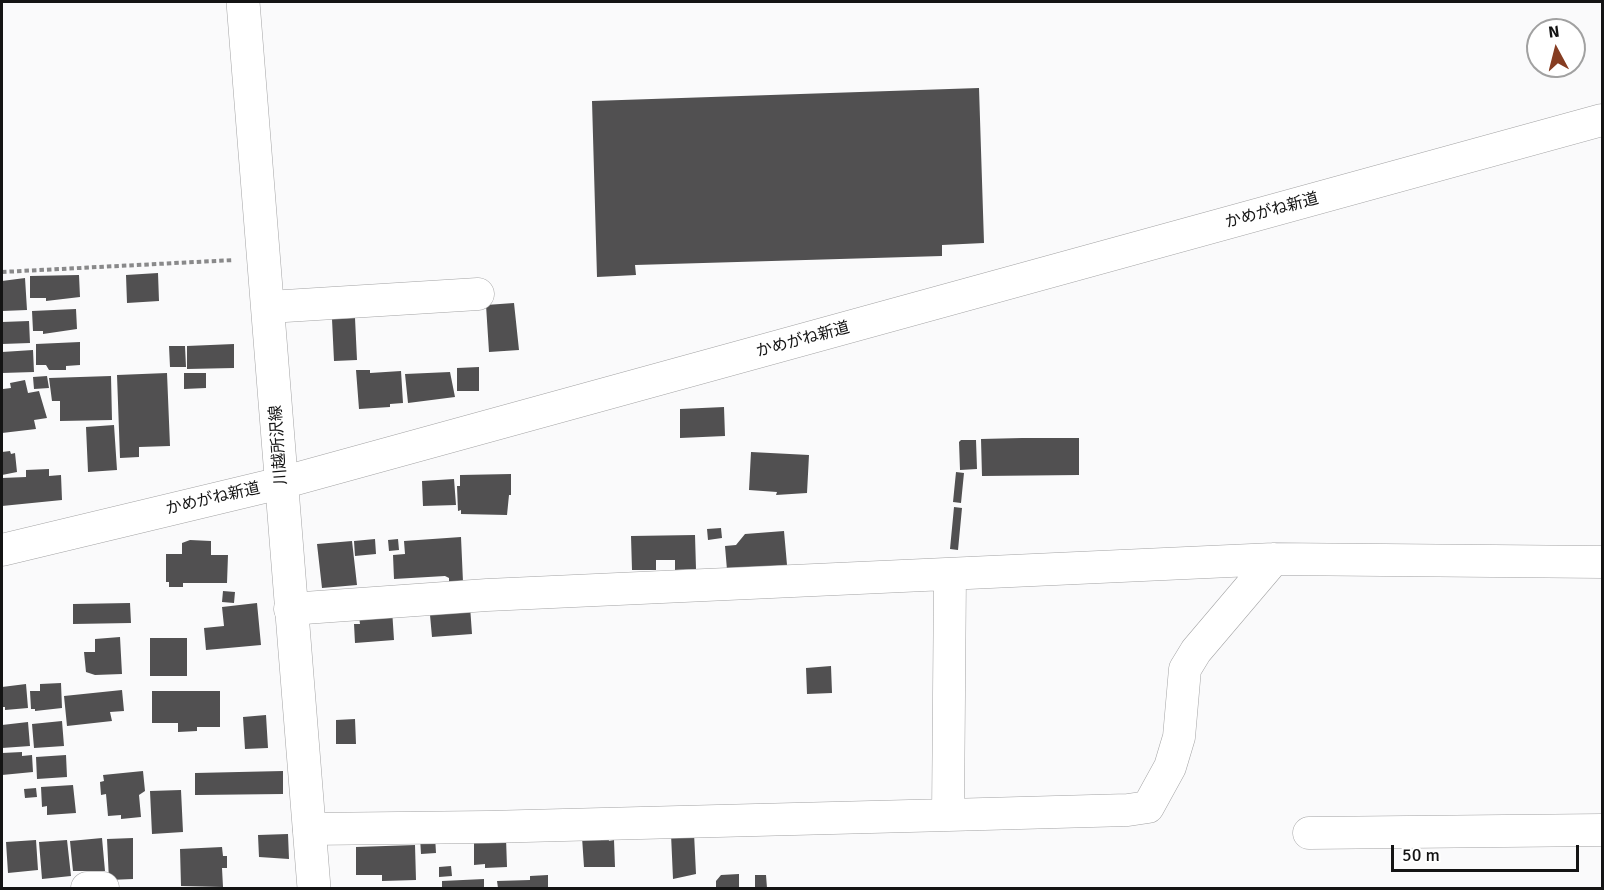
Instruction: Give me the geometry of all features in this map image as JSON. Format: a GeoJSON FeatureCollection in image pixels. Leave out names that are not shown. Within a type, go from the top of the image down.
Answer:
{"type":"FeatureCollection","features":[{"type":"Feature","properties":{"kind":"main road","name":"川越所沢線"},"geometry":{"type":"LineString","coordinates":[[243,2],[314,888]]}},
{"type":"Feature","properties":{"kind":"street","name":"かめがね新道"},"geometry":{"type":"LineString","coordinates":[[2,550],[281,483],[1602,120]]}},
{"type":"Feature","properties":{"kind":"street"},"geometry":{"type":"LineString","coordinates":[[269,307],[478,294]]}},
{"type":"Feature","properties":{"kind":"street"},"geometry":{"type":"LineString","coordinates":[[290,609],[487,595],[1274,559],[1602,562]]}},
{"type":"Feature","properties":{"kind":"street"},"geometry":{"type":"LineString","coordinates":[[309,829],[487,827],[948,815],[1148,807],[1160,781],[1170,767],[1179,737],[1185,669],[1204,642],[1274,559]]}},
{"type":"Feature","properties":{"kind":"street"},"geometry":{"type":"LineString","coordinates":[[948,815],[950,575]]}},
{"type":"Feature","properties":{"kind":"street"},"geometry":{"type":"LineString","coordinates":[[1309,833],[1602,830]]}},
{"type":"Feature","properties":{"kind":"street"},"geometry":{"type":"LineString","coordinates":[[87,888],[103,888]]}},
{"type":"Feature","properties":{"kind":"path"},"geometry":{"type":"LineString","coordinates":[[2,272],[265,259]]}},
{"type":"Feature","properties":{"kind":"building"},"geometry":{"type":"Polygon","coordinates":[[[979,88],[984,243],[942,245],[942,256],[635,265],[636,275],[597,277],[592,101],[979,88]]]}},
{"type":"Feature","properties":{"kind":"building"},"geometry":{"type":"Polygon","coordinates":[[[158,273],[159,301],[127,303],[126,275],[158,273]]]}},
{"type":"Feature","properties":{"kind":"building"},"geometry":{"type":"Polygon","coordinates":[[[79,275],[80,297],[46,301],[46,298],[30,298],[30,276],[79,275]]]}},
{"type":"Feature","properties":{"kind":"building"},"geometry":{"type":"Polygon","coordinates":[[[25,278],[27,310],[2,311],[2,281],[25,278]]]}},
{"type":"Feature","properties":{"kind":"building"},"geometry":{"type":"Polygon","coordinates":[[[514,303],[519,350],[489,352],[486,305],[514,303]]]}},
{"type":"Feature","properties":{"kind":"building"},"geometry":{"type":"Polygon","coordinates":[[[76,309],[77,329],[43,334],[43,331],[33,331],[32,311],[76,309]]]}},
{"type":"Feature","properties":{"kind":"building"},"geometry":{"type":"Polygon","coordinates":[[[355,318],[357,360],[334,361],[332,319],[355,318]]]}},
{"type":"Feature","properties":{"kind":"building"},"geometry":{"type":"Polygon","coordinates":[[[29,321],[30,343],[2,344],[2,322],[29,321]]]}},
{"type":"Feature","properties":{"kind":"building"},"geometry":{"type":"Polygon","coordinates":[[[80,342],[80,365],[66,366],[66,370],[49,370],[46,365],[36,365],[36,344],[80,342]]]}},
{"type":"Feature","properties":{"kind":"building"},"geometry":{"type":"Polygon","coordinates":[[[234,344],[234,368],[187,369],[187,346],[234,344]]]}},
{"type":"Feature","properties":{"kind":"building"},"geometry":{"type":"Polygon","coordinates":[[[169,346],[185,346],[186,367],[170,367],[169,346]]]}},
{"type":"Feature","properties":{"kind":"building"},"geometry":{"type":"Polygon","coordinates":[[[33,350],[34,372],[2,373],[2,352],[33,350]]]}},
{"type":"Feature","properties":{"kind":"building"},"geometry":{"type":"Polygon","coordinates":[[[479,367],[479,391],[457,391],[457,368],[479,367]]]}},
{"type":"Feature","properties":{"kind":"building"},"geometry":{"type":"Polygon","coordinates":[[[356,370],[370,370],[370,373],[401,371],[403,403],[390,404],[390,407],[359,409],[356,370]]]}},
{"type":"Feature","properties":{"kind":"building"},"geometry":{"type":"Polygon","coordinates":[[[450,372],[455,397],[408,403],[405,374],[450,372]]]}},
{"type":"Feature","properties":{"kind":"building"},"geometry":{"type":"Polygon","coordinates":[[[167,373],[170,446],[139,447],[139,457],[120,458],[117,375],[167,373]]]}},
{"type":"Feature","properties":{"kind":"building"},"geometry":{"type":"Polygon","coordinates":[[[184,373],[206,373],[206,388],[184,389],[184,373]]]}},
{"type":"Feature","properties":{"kind":"building"},"geometry":{"type":"Polygon","coordinates":[[[47,376],[49,388],[34,389],[33,377],[47,376]]]}},
{"type":"Feature","properties":{"kind":"building"},"geometry":{"type":"Polygon","coordinates":[[[111,376],[112,420],[60,421],[60,401],[52,401],[49,378],[111,376]]]}},
{"type":"Feature","properties":{"kind":"building"},"geometry":{"type":"Polygon","coordinates":[[[25,380],[28,393],[39,391],[47,418],[34,420],[36,429],[2,433],[3,389],[11,388],[10,383],[25,380]]]}},
{"type":"Feature","properties":{"kind":"building"},"geometry":{"type":"Polygon","coordinates":[[[724,407],[725,436],[680,438],[680,409],[724,407]]]}},
{"type":"Feature","properties":{"kind":"building"},"geometry":{"type":"Polygon","coordinates":[[[114,425],[117,470],[88,472],[86,427],[114,425]]]}},
{"type":"Feature","properties":{"kind":"building"},"geometry":{"type":"Polygon","coordinates":[[[1079,438],[1079,475],[982,476],[981,439],[1079,438]]]}},
{"type":"Feature","properties":{"kind":"building"},"geometry":{"type":"Polygon","coordinates":[[[976,440],[977,469],[960,470],[959,442],[976,440]]]}},
{"type":"Feature","properties":{"kind":"building"},"geometry":{"type":"Polygon","coordinates":[[[10,451],[11,454],[15,453],[17,472],[2,475],[2,452],[10,451]]]}},
{"type":"Feature","properties":{"kind":"building"},"geometry":{"type":"Polygon","coordinates":[[[751,452],[809,455],[807,493],[776,495],[777,492],[749,490],[751,452]]]}},
{"type":"Feature","properties":{"kind":"building"},"geometry":{"type":"Polygon","coordinates":[[[49,469],[49,476],[61,475],[62,500],[2,506],[2,478],[26,477],[26,470],[49,469]]]}},
{"type":"Feature","properties":{"kind":"building"},"geometry":{"type":"Polygon","coordinates":[[[956,472],[964,473],[961,503],[953,502],[956,472]]]}},
{"type":"Feature","properties":{"kind":"building"},"geometry":{"type":"Polygon","coordinates":[[[511,474],[511,495],[509,495],[507,515],[461,514],[461,510],[458,511],[457,486],[460,486],[460,475],[511,474]]]}},
{"type":"Feature","properties":{"kind":"building"},"geometry":{"type":"Polygon","coordinates":[[[454,479],[456,505],[423,506],[422,481],[454,479]]]}},
{"type":"Feature","properties":{"kind":"building"},"geometry":{"type":"Polygon","coordinates":[[[954,507],[962,508],[958,550],[950,549],[954,507]]]}},
{"type":"Feature","properties":{"kind":"building"},"geometry":{"type":"Polygon","coordinates":[[[721,528],[722,538],[708,540],[707,529],[721,528]]]}},
{"type":"Feature","properties":{"kind":"building"},"geometry":{"type":"Polygon","coordinates":[[[784,531],[787,565],[727,570],[725,546],[736,545],[745,534],[784,531]]]}},
{"type":"Feature","properties":{"kind":"building"},"geometry":{"type":"Polygon","coordinates":[[[695,535],[696,569],[675,570],[675,560],[656,560],[656,570],[632,570],[631,536],[695,535]]]}},
{"type":"Feature","properties":{"kind":"building"},"geometry":{"type":"Polygon","coordinates":[[[461,537],[463,582],[449,582],[449,578],[445,576],[394,579],[393,555],[405,554],[404,541],[461,537]]]}},
{"type":"Feature","properties":{"kind":"building"},"geometry":{"type":"Polygon","coordinates":[[[375,539],[376,554],[355,556],[354,541],[375,539]]]}},
{"type":"Feature","properties":{"kind":"building"},"geometry":{"type":"Polygon","coordinates":[[[398,539],[399,550],[389,551],[388,540],[398,539]]]}},
{"type":"Feature","properties":{"kind":"building"},"geometry":{"type":"Polygon","coordinates":[[[190,540],[211,541],[211,555],[228,555],[227,583],[183,583],[183,587],[169,587],[169,582],[166,582],[166,554],[182,554],[182,543],[190,540]]]}},
{"type":"Feature","properties":{"kind":"building"},"geometry":{"type":"Polygon","coordinates":[[[352,541],[357,585],[322,588],[317,544],[352,541]]]}},
{"type":"Feature","properties":{"kind":"building"},"geometry":{"type":"Polygon","coordinates":[[[223,591],[235,592],[234,603],[222,602],[223,591]]]}},
{"type":"Feature","properties":{"kind":"building"},"geometry":{"type":"Polygon","coordinates":[[[130,603],[131,623],[73,624],[73,604],[130,603]]]}},
{"type":"Feature","properties":{"kind":"building"},"geometry":{"type":"Polygon","coordinates":[[[257,603],[261,645],[206,650],[204,628],[224,626],[222,607],[257,603]]]}},
{"type":"Feature","properties":{"kind":"building"},"geometry":{"type":"Polygon","coordinates":[[[470,606],[472,634],[432,637],[430,615],[470,606]]]}},
{"type":"Feature","properties":{"kind":"building"},"geometry":{"type":"Polygon","coordinates":[[[392,609],[394,640],[355,643],[354,624],[360,624],[359,616],[392,609]]]}},
{"type":"Feature","properties":{"kind":"building"},"geometry":{"type":"Polygon","coordinates":[[[120,637],[122,674],[95,675],[86,672],[84,652],[95,652],[95,639],[120,637]]]}},
{"type":"Feature","properties":{"kind":"building"},"geometry":{"type":"Polygon","coordinates":[[[150,638],[187,638],[187,676],[150,676],[150,638]]]}},
{"type":"Feature","properties":{"kind":"building"},"geometry":{"type":"Polygon","coordinates":[[[831,666],[832,693],[807,694],[806,668],[831,666]]]}},
{"type":"Feature","properties":{"kind":"building"},"geometry":{"type":"Polygon","coordinates":[[[61,683],[62,708],[35,711],[31,709],[30,691],[40,691],[40,684],[61,683]]]}},
{"type":"Feature","properties":{"kind":"building"},"geometry":{"type":"Polygon","coordinates":[[[26,684],[28,708],[5,710],[5,707],[2,707],[2,687],[26,684]]]}},
{"type":"Feature","properties":{"kind":"building"},"geometry":{"type":"Polygon","coordinates":[[[122,690],[124,711],[110,712],[112,721],[67,726],[64,696],[122,690]]]}},
{"type":"Feature","properties":{"kind":"building"},"geometry":{"type":"Polygon","coordinates":[[[152,691],[220,691],[220,727],[197,727],[197,731],[178,732],[178,723],[152,723],[152,691]]]}},
{"type":"Feature","properties":{"kind":"building"},"geometry":{"type":"Polygon","coordinates":[[[266,715],[268,748],[245,749],[243,717],[266,715]]]}},
{"type":"Feature","properties":{"kind":"building"},"geometry":{"type":"Polygon","coordinates":[[[355,719],[356,744],[336,744],[336,720],[355,719]]]}},
{"type":"Feature","properties":{"kind":"building"},"geometry":{"type":"Polygon","coordinates":[[[62,721],[64,746],[34,748],[32,724],[62,721]]]}},
{"type":"Feature","properties":{"kind":"building"},"geometry":{"type":"Polygon","coordinates":[[[28,722],[30,746],[2,748],[2,725],[28,722]]]}},
{"type":"Feature","properties":{"kind":"building"},"geometry":{"type":"Polygon","coordinates":[[[22,752],[22,756],[32,755],[33,772],[2,775],[2,753],[22,752]]]}},
{"type":"Feature","properties":{"kind":"building"},"geometry":{"type":"Polygon","coordinates":[[[66,755],[67,777],[37,779],[36,757],[66,755]]]}},
{"type":"Feature","properties":{"kind":"building"},"geometry":{"type":"Polygon","coordinates":[[[143,771],[145,791],[139,795],[141,817],[121,819],[121,815],[108,816],[106,794],[101,795],[100,782],[104,781],[103,775],[143,771]]]}},
{"type":"Feature","properties":{"kind":"building"},"geometry":{"type":"Polygon","coordinates":[[[283,771],[283,794],[195,795],[195,773],[283,771]]]}},
{"type":"Feature","properties":{"kind":"building"},"geometry":{"type":"Polygon","coordinates":[[[73,785],[76,813],[47,815],[47,806],[42,807],[41,787],[73,785]]]}},
{"type":"Feature","properties":{"kind":"building"},"geometry":{"type":"Polygon","coordinates":[[[36,788],[37,797],[25,798],[24,789],[36,788]]]}},
{"type":"Feature","properties":{"kind":"building"},"geometry":{"type":"Polygon","coordinates":[[[181,790],[183,832],[152,834],[150,791],[181,790]]]}},
{"type":"Feature","properties":{"kind":"building"},"geometry":{"type":"Polygon","coordinates":[[[694,833],[696,874],[673,879],[671,834],[694,833]]]}},
{"type":"Feature","properties":{"kind":"building"},"geometry":{"type":"Polygon","coordinates":[[[288,834],[289,859],[259,857],[258,835],[288,834]]]}},
{"type":"Feature","properties":{"kind":"building"},"geometry":{"type":"Polygon","coordinates":[[[435,836],[436,853],[421,854],[420,837],[435,836]]]}},
{"type":"Feature","properties":{"kind":"building"},"geometry":{"type":"Polygon","coordinates":[[[608,836],[609,841],[614,840],[615,867],[584,867],[582,837],[608,836]]]}},
{"type":"Feature","properties":{"kind":"building"},"geometry":{"type":"Polygon","coordinates":[[[102,838],[105,871],[73,871],[70,841],[102,838]]]}},
{"type":"Feature","properties":{"kind":"building"},"geometry":{"type":"Polygon","coordinates":[[[133,838],[133,879],[109,880],[107,839],[133,838]]]}},
{"type":"Feature","properties":{"kind":"building"},"geometry":{"type":"Polygon","coordinates":[[[506,838],[507,867],[485,868],[485,864],[474,865],[474,842],[506,838]]]}},
{"type":"Feature","properties":{"kind":"building"},"geometry":{"type":"Polygon","coordinates":[[[36,840],[38,870],[8,873],[6,842],[36,840]]]}},
{"type":"Feature","properties":{"kind":"building"},"geometry":{"type":"Polygon","coordinates":[[[67,840],[71,876],[42,879],[39,842],[67,840]]]}},
{"type":"Feature","properties":{"kind":"building"},"geometry":{"type":"Polygon","coordinates":[[[415,845],[416,880],[382,881],[382,875],[356,875],[356,847],[415,845]]]}},
{"type":"Feature","properties":{"kind":"building"},"geometry":{"type":"Polygon","coordinates":[[[222,847],[223,856],[227,856],[227,868],[222,868],[223,887],[181,886],[180,849],[222,847]]]}},
{"type":"Feature","properties":{"kind":"building"},"geometry":{"type":"Polygon","coordinates":[[[451,866],[452,876],[439,877],[439,867],[451,866]]]}},
{"type":"Feature","properties":{"kind":"building"},"geometry":{"type":"Polygon","coordinates":[[[739,874],[739,888],[716,888],[716,881],[721,875],[739,874]]]}},
{"type":"Feature","properties":{"kind":"building"},"geometry":{"type":"Polygon","coordinates":[[[548,875],[548,888],[498,888],[497,881],[530,880],[530,876],[548,875]]]}},
{"type":"Feature","properties":{"kind":"building"},"geometry":{"type":"Polygon","coordinates":[[[755,875],[766,875],[767,888],[755,888],[755,875]]]}},
{"type":"Feature","properties":{"kind":"building"},"geometry":{"type":"Polygon","coordinates":[[[484,879],[484,888],[442,888],[442,881],[484,879]]]}}]}
